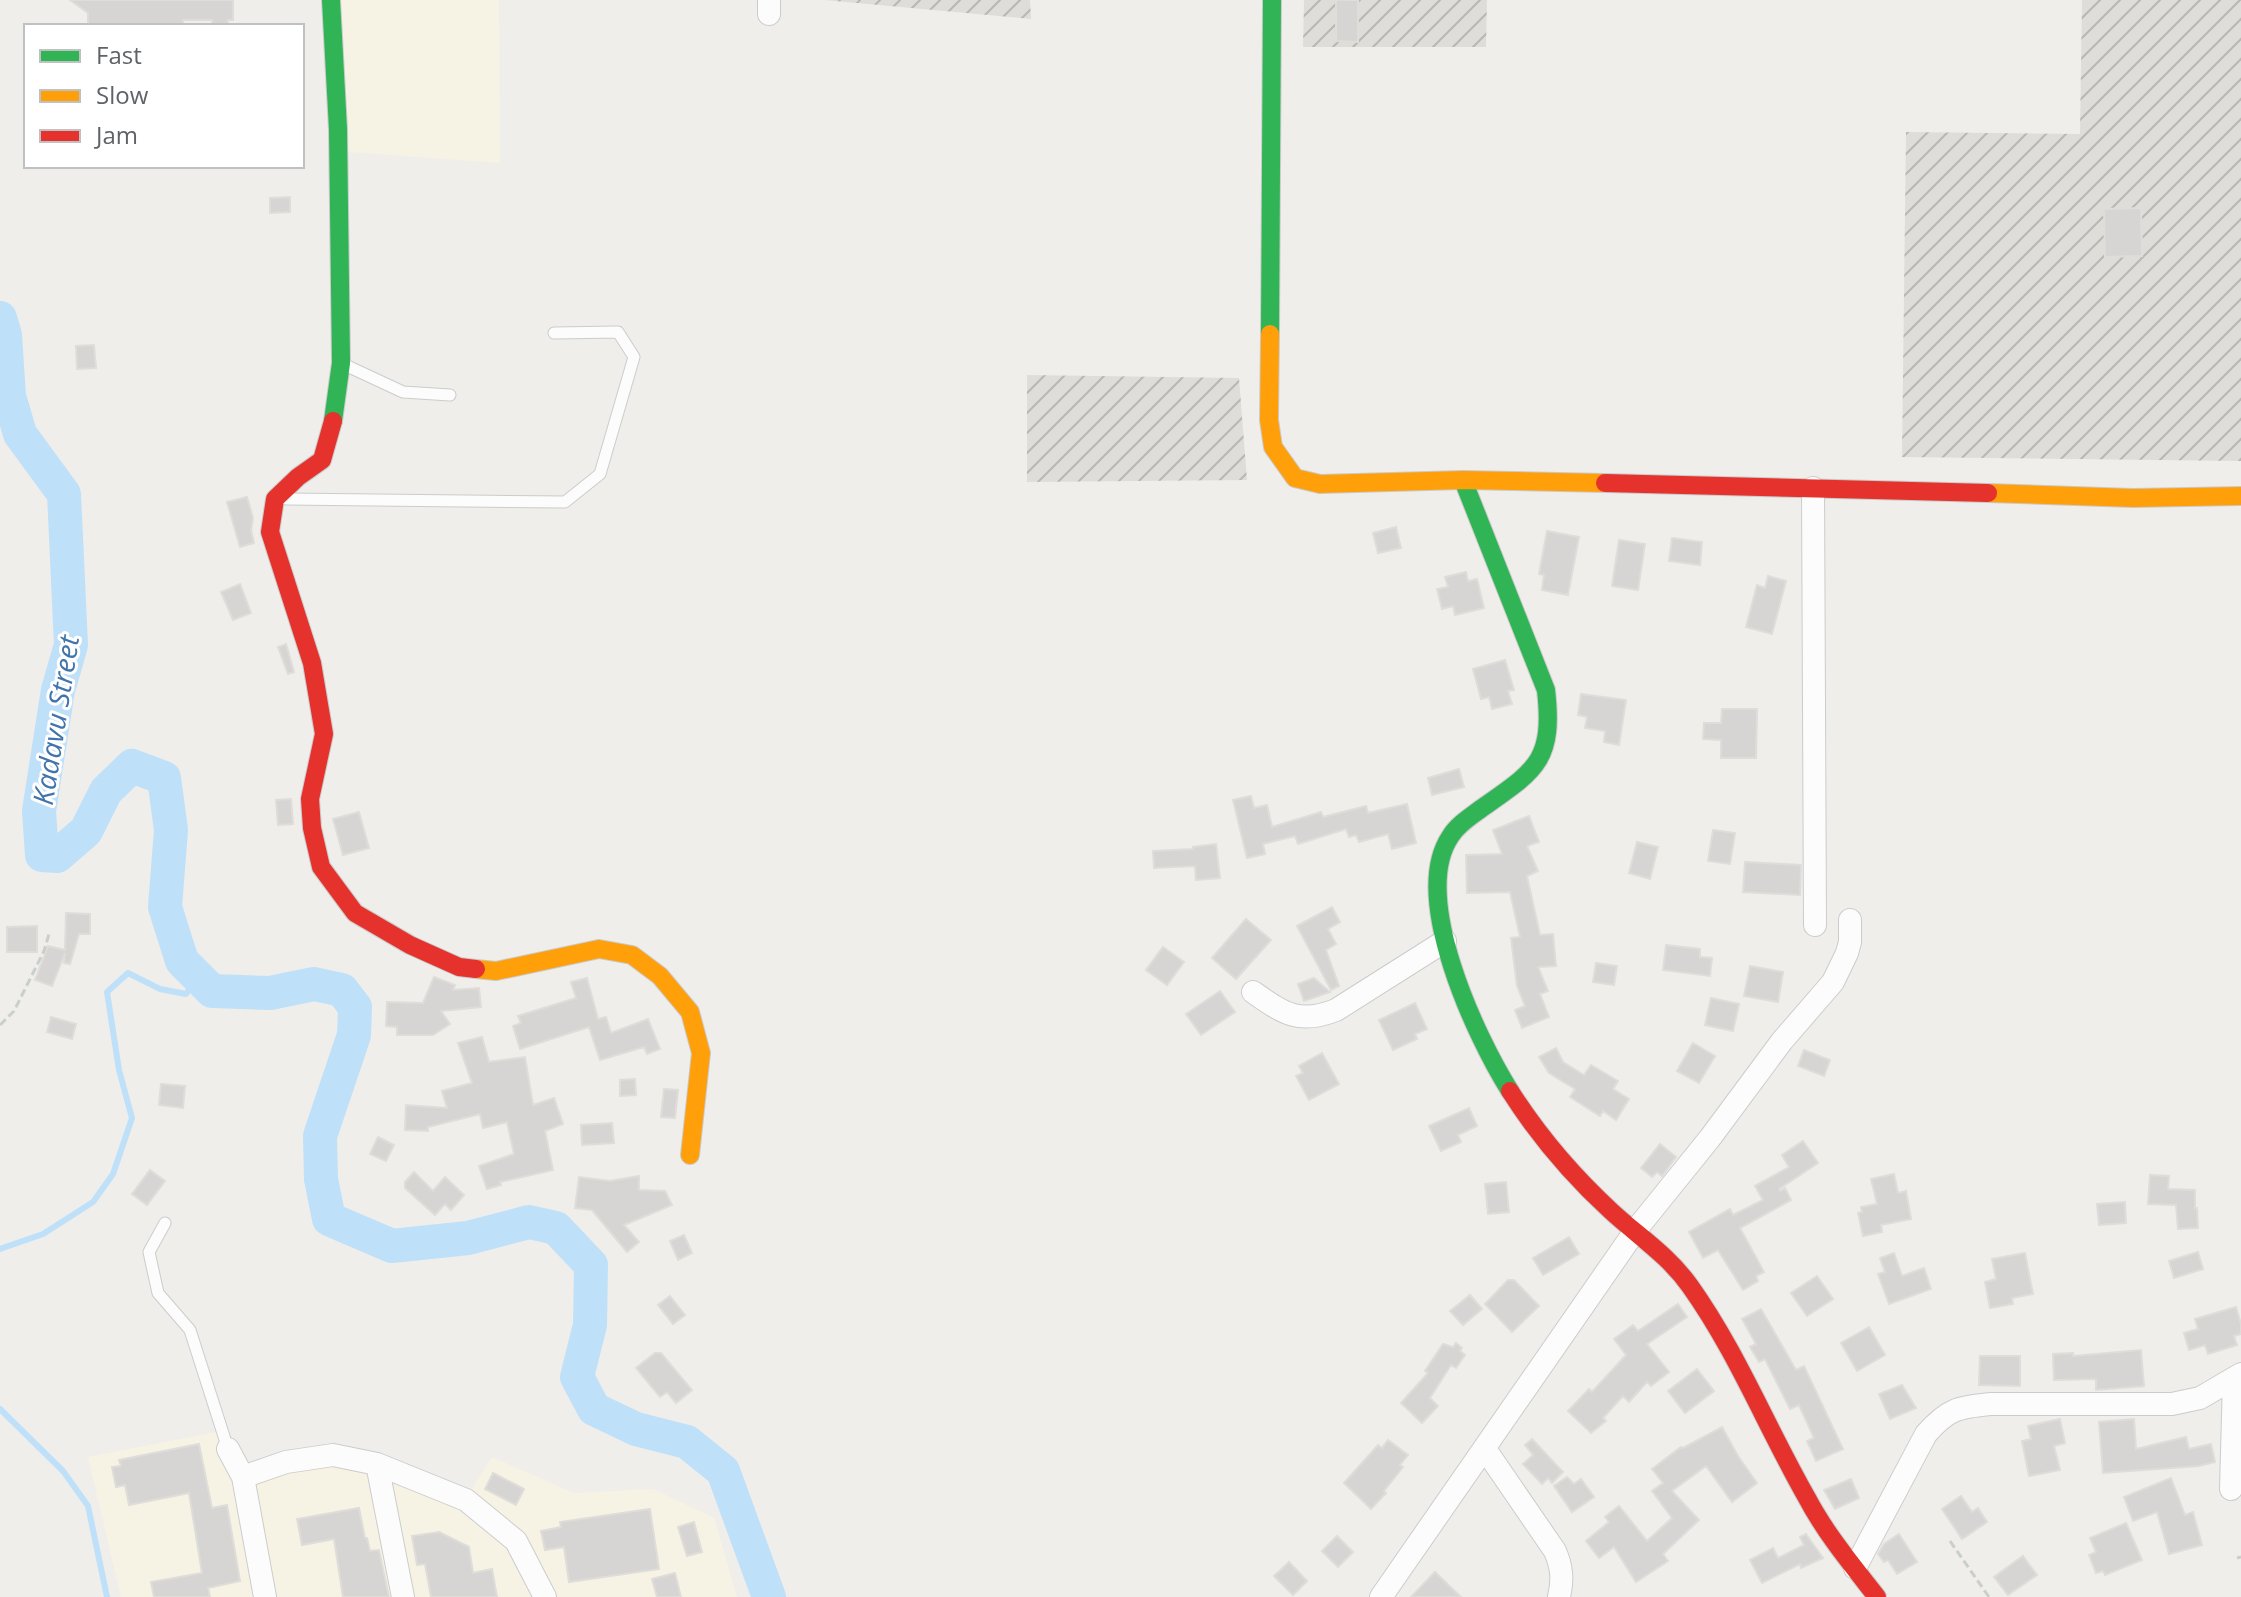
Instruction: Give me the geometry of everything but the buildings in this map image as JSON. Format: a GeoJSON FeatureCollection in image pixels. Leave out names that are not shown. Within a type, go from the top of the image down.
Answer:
{"type":"FeatureCollection","features":[{"type":"Feature","properties":{"kind":"street"},"geometry":{"type":"LineString","coordinates":[[331,0],[338,129],[341,363],[333,421],[322,460],[275,499],[270,532],[312,663],[324,734],[310,799],[312,828],[321,867],[355,913],[410,945],[459,967],[496,971],[599,949],[632,955],[660,976],[690,1012],[701,1053],[690,1155]]}},
{"type":"Feature","properties":{"kind":"street"},"geometry":{"type":"LineString","coordinates":[[1272,0],[1269,420],[1273,447],[1295,478],[1320,484],[1463,480],[2133,498],[2241,496]]}},
{"type":"Feature","properties":{"kind":"street"},"geometry":{"type":"LineString","coordinates":[[1463,480],[1546,690],[1551,718],[1547,749],[1533,770],[1454,830],[1445,845],[1438,872],[1440,910],[1455,977],[1478,1038],[1525,1116],[1608,1209],[1668,1260],[1700,1301],[1757,1401],[1815,1513],[1877,1597]]}},
{"type":"Feature","properties":{"kind":"street"},"geometry":{"type":"LineString","coordinates":[[1813,488],[1815,925]]}},
{"type":"Feature","properties":{"kind":"street"},"geometry":{"type":"LineString","coordinates":[[1381,1597],[1635,1231],[1710,1138],[1782,1041],[1833,982],[1847,953],[1850,920]]}},
{"type":"Feature","properties":{"kind":"street"},"geometry":{"type":"LineString","coordinates":[[1253,992],[1283,1013],[1301,1018],[1319,1017],[1336,1010],[1445,941]]}},
{"type":"Feature","properties":{"kind":"street"},"geometry":{"type":"LineString","coordinates":[[1855,1568],[1926,1434],[1940,1417],[1962,1407],[1991,1404],[2172,1404],[2200,1398],[2237,1377]]}},
{"type":"Feature","properties":{"kind":"street"},"geometry":{"type":"LineString","coordinates":[[2231,1489],[2237,1377]]}},
{"type":"Feature","properties":{"kind":"street"},"geometry":{"type":"LineString","coordinates":[[228,1449],[243,1477],[265,1597]]}},
{"type":"Feature","properties":{"kind":"street"},"geometry":{"type":"LineString","coordinates":[[1485,1449],[1555,1551],[1561,1564],[1559,1597]]}},
{"type":"Feature","properties":{"kind":"street"},"geometry":{"type":"LineString","coordinates":[[243,1477],[286,1462],[333,1455],[377,1464],[466,1500],[516,1541],[545,1597]]}},
{"type":"Feature","properties":{"kind":"street"},"geometry":{"type":"LineString","coordinates":[[377,1464],[403,1597]]}},
{"type":"Feature","properties":{"kind":"lane"},"geometry":{"type":"LineString","coordinates":[[275,499],[565,502],[600,474],[634,357],[618,332],[554,333]]}},
{"type":"Feature","properties":{"kind":"lane"},"geometry":{"type":"LineString","coordinates":[[341,363],[403,392],[450,395]]}},
{"type":"Feature","properties":{"kind":"lane"},"geometry":{"type":"LineString","coordinates":[[165,1223],[149,1252],[158,1293],[190,1330],[228,1449]]}},
{"type":"Feature","properties":{"kind":"path"},"geometry":{"type":"LineString","coordinates":[[0,1025],[14,1011],[44,951],[49,934]]}},
{"type":"Feature","properties":{"kind":"path"},"geometry":{"type":"LineString","coordinates":[[1950,1541],[1989,1597]]}},
{"type":"Feature","properties":{"kind":"shaded area"},"geometry":{"type":"Polygon","coordinates":[[[336,0],[499,0],[500,163],[336,151],[336,0]]]}},
{"type":"Feature","properties":{"kind":"shaded area"},"geometry":{"type":"Polygon","coordinates":[[[824,0],[1030,0],[1031,19],[824,0]]]}},
{"type":"Feature","properties":{"kind":"shaded area"},"geometry":{"type":"Polygon","coordinates":[[[1304,0],[1487,0],[1486,47],[1303,47],[1304,0]]]}},
{"type":"Feature","properties":{"kind":"shaded area"},"geometry":{"type":"Polygon","coordinates":[[[2082,0],[2241,0],[2241,461],[1902,457],[1906,132],[2080,134],[2082,0]]]}},
{"type":"Feature","properties":{"kind":"shaded area"},"geometry":{"type":"Polygon","coordinates":[[[1027,375],[1239,378],[1247,480],[1027,482],[1027,375]]]}},
{"type":"Feature","properties":{"kind":"shaded area"},"geometry":{"type":"Polygon","coordinates":[[[222,1431],[243,1477],[333,1455],[465,1500],[492,1457],[574,1493],[653,1489],[714,1518],[737,1597],[121,1597],[88,1457],[222,1431]]]}},
{"type":"Feature","properties":{"kind":"waterway","name":"Kadavu Street"},"geometry":{"type":"LineString","coordinates":[[0,318],[5,335],[9,396],[20,434],[64,494],[71,645],[58,690],[39,811],[42,855],[57,856],[86,831],[106,791],[132,766],[164,778],[171,830],[165,907],[182,961],[212,991],[270,993],[314,984],[342,990],[355,1007],[354,1035],[320,1136],[321,1179],[329,1219],[392,1246],[468,1238],[529,1222],[556,1228],[591,1265],[590,1325],[577,1377],[594,1409],[636,1429],[687,1442],[723,1471],[769,1597]]}},
{"type":"Feature","properties":{"kind":"waterway"},"geometry":{"type":"LineString","coordinates":[[0,1249],[43,1234],[93,1202],[113,1174],[132,1118],[119,1070],[107,992],[128,973],[160,989],[186,994],[198,978]]}},
{"type":"Feature","properties":{"kind":"waterway"},"geometry":{"type":"LineString","coordinates":[[0,1409],[63,1471],[88,1506],[107,1597]]}},
{"type":"Feature","properties":{"kind":"traffic: fast"},"geometry":{"type":"LineString","coordinates":[[331,0],[338,129],[341,363],[333,421]]}},
{"type":"Feature","properties":{"kind":"traffic: fast"},"geometry":{"type":"LineString","coordinates":[[1270,334],[1272,0]]}},
{"type":"Feature","properties":{"kind":"traffic: fast"},"geometry":{"type":"LineString","coordinates":[[1463,480],[1546,690],[1548,714],[1544,749],[1537,761],[1516,784],[1456,829],[1440,863],[1438,894],[1442,929],[1452,966],[1481,1037],[1510,1091]]}},
{"type":"Feature","properties":{"kind":"traffic: slow"},"geometry":{"type":"LineString","coordinates":[[1270,334],[1269,420],[1273,447],[1295,478],[1320,484],[1463,480],[1605,483]]}},
{"type":"Feature","properties":{"kind":"traffic: slow"},"geometry":{"type":"LineString","coordinates":[[1988,493],[2133,498],[2241,496]]}},
{"type":"Feature","properties":{"kind":"traffic: slow"},"geometry":{"type":"LineString","coordinates":[[476,969],[496,971],[599,949],[632,955],[660,976],[690,1012],[701,1053],[690,1155]]}},
{"type":"Feature","properties":{"kind":"traffic: jam"},"geometry":{"type":"LineString","coordinates":[[333,421],[322,460],[275,499],[270,532],[312,663],[324,734],[310,799],[312,828],[321,867],[355,913],[410,945],[459,967],[476,969]]}},
{"type":"Feature","properties":{"kind":"traffic: jam"},"geometry":{"type":"LineString","coordinates":[[1605,483],[1988,493]]}},
{"type":"Feature","properties":{"kind":"traffic: jam"},"geometry":{"type":"LineString","coordinates":[[1510,1091],[1569,1169],[1662,1255],[1690,1286],[1737,1364],[1814,1511],[1877,1597]]}}]}
